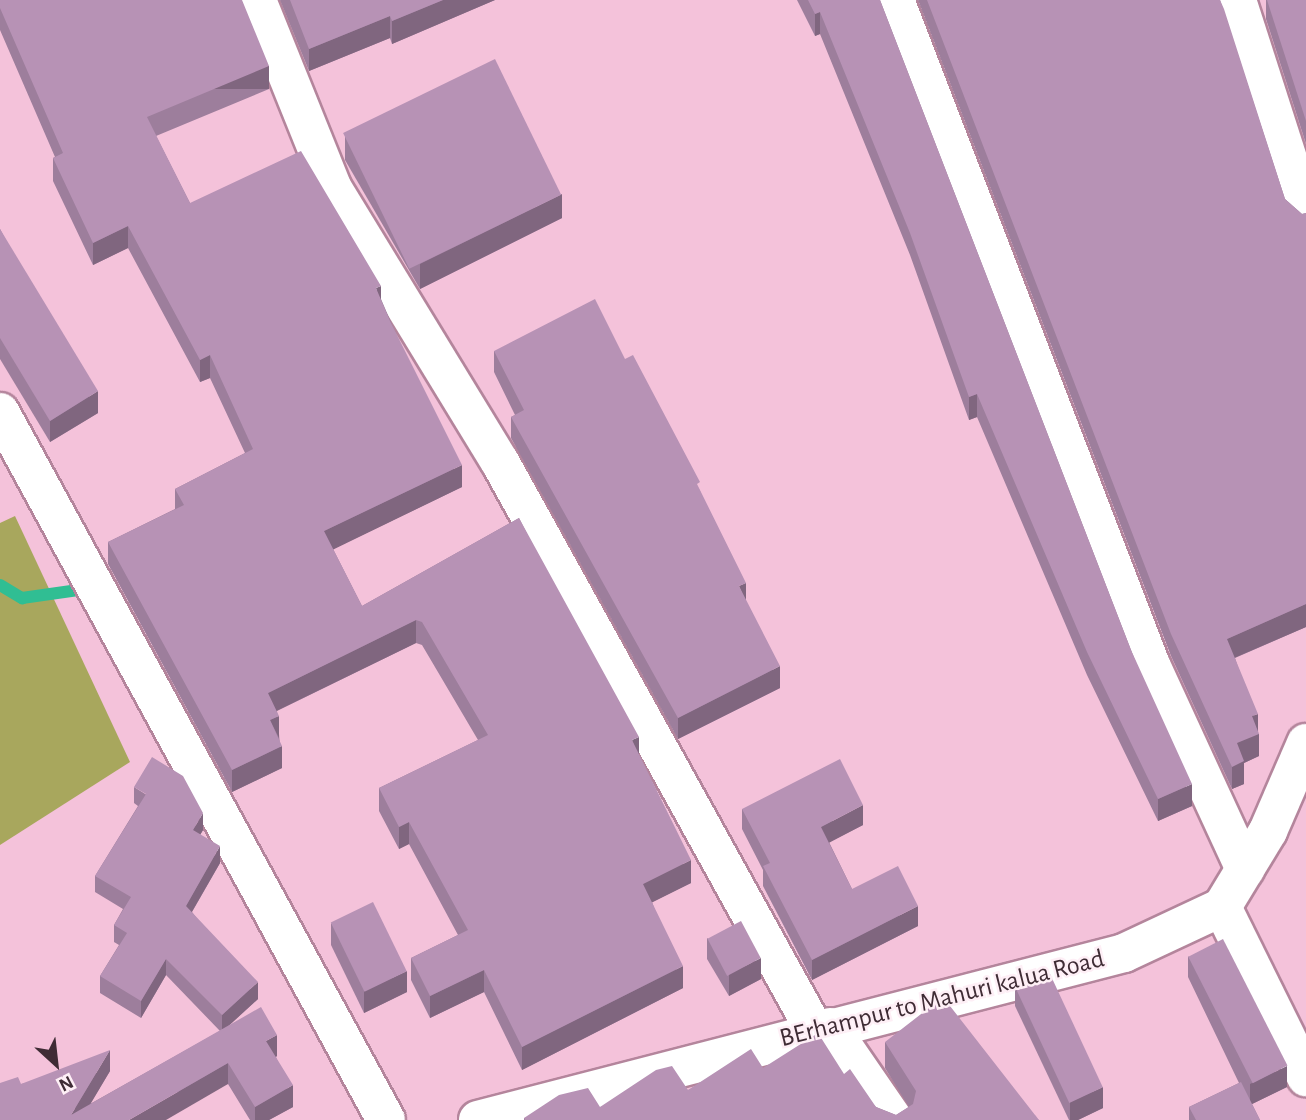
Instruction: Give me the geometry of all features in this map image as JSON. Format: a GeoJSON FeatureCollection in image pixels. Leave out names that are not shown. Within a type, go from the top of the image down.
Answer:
{"type":"FeatureCollection","features":[{"type":"Feature","properties":{"kind":"street"},"geometry":{"type":"LineString","coordinates":[[257,0],[331,187],[500,462],[823,1029],[894,1120]]}},
{"type":"Feature","properties":{"kind":"street"},"geometry":{"type":"LineString","coordinates":[[895,0],[1151,665],[1245,869]]}},
{"type":"Feature","properties":{"kind":"street"},"geometry":{"type":"LineString","coordinates":[[1237,0],[1306,215]]}},
{"type":"Feature","properties":{"kind":"street"},"geometry":{"type":"LineString","coordinates":[[0,412],[386,1120]]}},
{"type":"Feature","properties":{"kind":"street"},"geometry":{"type":"LineString","coordinates":[[1306,743],[1268,831],[1222,907],[1306,1077]]}},
{"type":"Feature","properties":{"kind":"street","name":"BErhampur to Mahuri kalua Road"},"geometry":{"type":"LineString","coordinates":[[493,1119],[823,1029],[1124,953],[1222,907]]}},
{"type":"Feature","properties":{"kind":"shaded area"},"geometry":{"type":"Polygon","coordinates":[[[15,516],[130,762],[0,845],[0,523],[15,516]]]}},
{"type":"Feature","properties":{"kind":"building"},"geometry":{"type":"Polygon","coordinates":[[[0,0],[242,0],[269,66],[147,117],[190,203],[301,151],[381,286],[376,288],[390,321],[462,465],[324,531],[362,606],[519,518],[639,737],[632,740],[691,860],[643,884],[683,966],[522,1047],[484,970],[430,996],[411,958],[468,930],[409,822],[399,827],[379,788],[488,735],[422,622],[416,620],[268,693],[279,716],[270,720],[282,746],[232,770],[108,542],[184,505],[175,489],[253,449],[210,355],[200,360],[128,226],[93,243],[53,158],[63,153],[0,8],[0,0]]]}},
{"type":"Feature","properties":{"kind":"building"},"geometry":{"type":"Polygon","coordinates":[[[290,0],[443,0],[392,21],[390,16],[309,49],[290,0]]]}},
{"type":"Feature","properties":{"kind":"building"},"geometry":{"type":"Polygon","coordinates":[[[808,0],[880,0],[1131,650],[1192,784],[1158,799],[1087,652],[977,394],[969,397],[910,233],[820,12],[815,14],[808,0]]]}},
{"type":"Feature","properties":{"kind":"building"},"geometry":{"type":"Polygon","coordinates":[[[927,0],[1220,0],[1285,199],[1302,214],[1306,213],[1306,604],[1227,639],[1258,714],[1252,716],[1259,734],[1237,743],[1244,761],[1232,767],[1171,634],[927,0]]]}},
{"type":"Feature","properties":{"kind":"building"},"geometry":{"type":"Polygon","coordinates":[[[1267,0],[1306,0],[1306,121],[1267,0]]]}},
{"type":"Feature","properties":{"kind":"building"},"geometry":{"type":"Polygon","coordinates":[[[495,59],[561,195],[409,269],[343,133],[495,59]]]}},
{"type":"Feature","properties":{"kind":"building"},"geometry":{"type":"Polygon","coordinates":[[[0,229],[98,391],[50,421],[0,338],[0,229]]]}},
{"type":"Feature","properties":{"kind":"building"},"geometry":{"type":"Polygon","coordinates":[[[595,299],[625,359],[633,355],[700,482],[697,484],[746,583],[739,586],[780,666],[678,718],[511,417],[524,410],[494,351],[595,299]]]}},
{"type":"Feature","properties":{"kind":"building"},"geometry":{"type":"Polygon","coordinates":[[[152,757],[183,776],[203,813],[193,830],[220,846],[186,906],[258,982],[222,1015],[166,959],[141,1001],[100,976],[127,933],[114,925],[131,897],[95,876],[146,794],[134,787],[152,757]]]}},
{"type":"Feature","properties":{"kind":"building"},"geometry":{"type":"Polygon","coordinates":[[[840,759],[863,805],[821,827],[852,889],[898,866],[918,906],[812,960],[763,866],[770,863],[742,809],[840,759]]]}},
{"type":"Feature","properties":{"kind":"building"},"geometry":{"type":"Polygon","coordinates":[[[373,902],[407,971],[365,992],[331,923],[373,902]]]}},
{"type":"Feature","properties":{"kind":"building"},"geometry":{"type":"Polygon","coordinates":[[[741,921],[761,958],[727,976],[707,939],[741,921]]]}},
{"type":"Feature","properties":{"kind":"building"},"geometry":{"type":"Polygon","coordinates":[[[1223,939],[1287,1066],[1253,1083],[1188,957],[1223,939]]]}},
{"type":"Feature","properties":{"kind":"building"},"geometry":{"type":"Polygon","coordinates":[[[1050,974],[1103,1087],[1069,1103],[1016,990],[1050,974]]]}},
{"type":"Feature","properties":{"kind":"building"},"geometry":{"type":"Polygon","coordinates":[[[943,997],[1039,1120],[524,1118],[559,1095],[588,1088],[600,1107],[656,1070],[672,1066],[688,1090],[751,1049],[763,1068],[818,1033],[844,1074],[850,1069],[876,1107],[896,1115],[913,1104],[916,1091],[885,1042],[943,997]]]}},
{"type":"Feature","properties":{"kind":"building"},"geometry":{"type":"Polygon","coordinates":[[[261,1007],[277,1035],[266,1041],[293,1085],[255,1107],[228,1063],[129,1120],[0,1120],[0,1083],[18,1077],[21,1084],[110,1050],[71,1115],[261,1007]]]}},
{"type":"Feature","properties":{"kind":"building"},"geometry":{"type":"Polygon","coordinates":[[[1241,1082],[1260,1120],[1196,1120],[1189,1107],[1241,1082]]]}},
{"type":"Feature","properties":{"kind":"waterway"},"geometry":{"type":"LineString","coordinates":[[0,585],[22,598],[92,588]]}}]}
